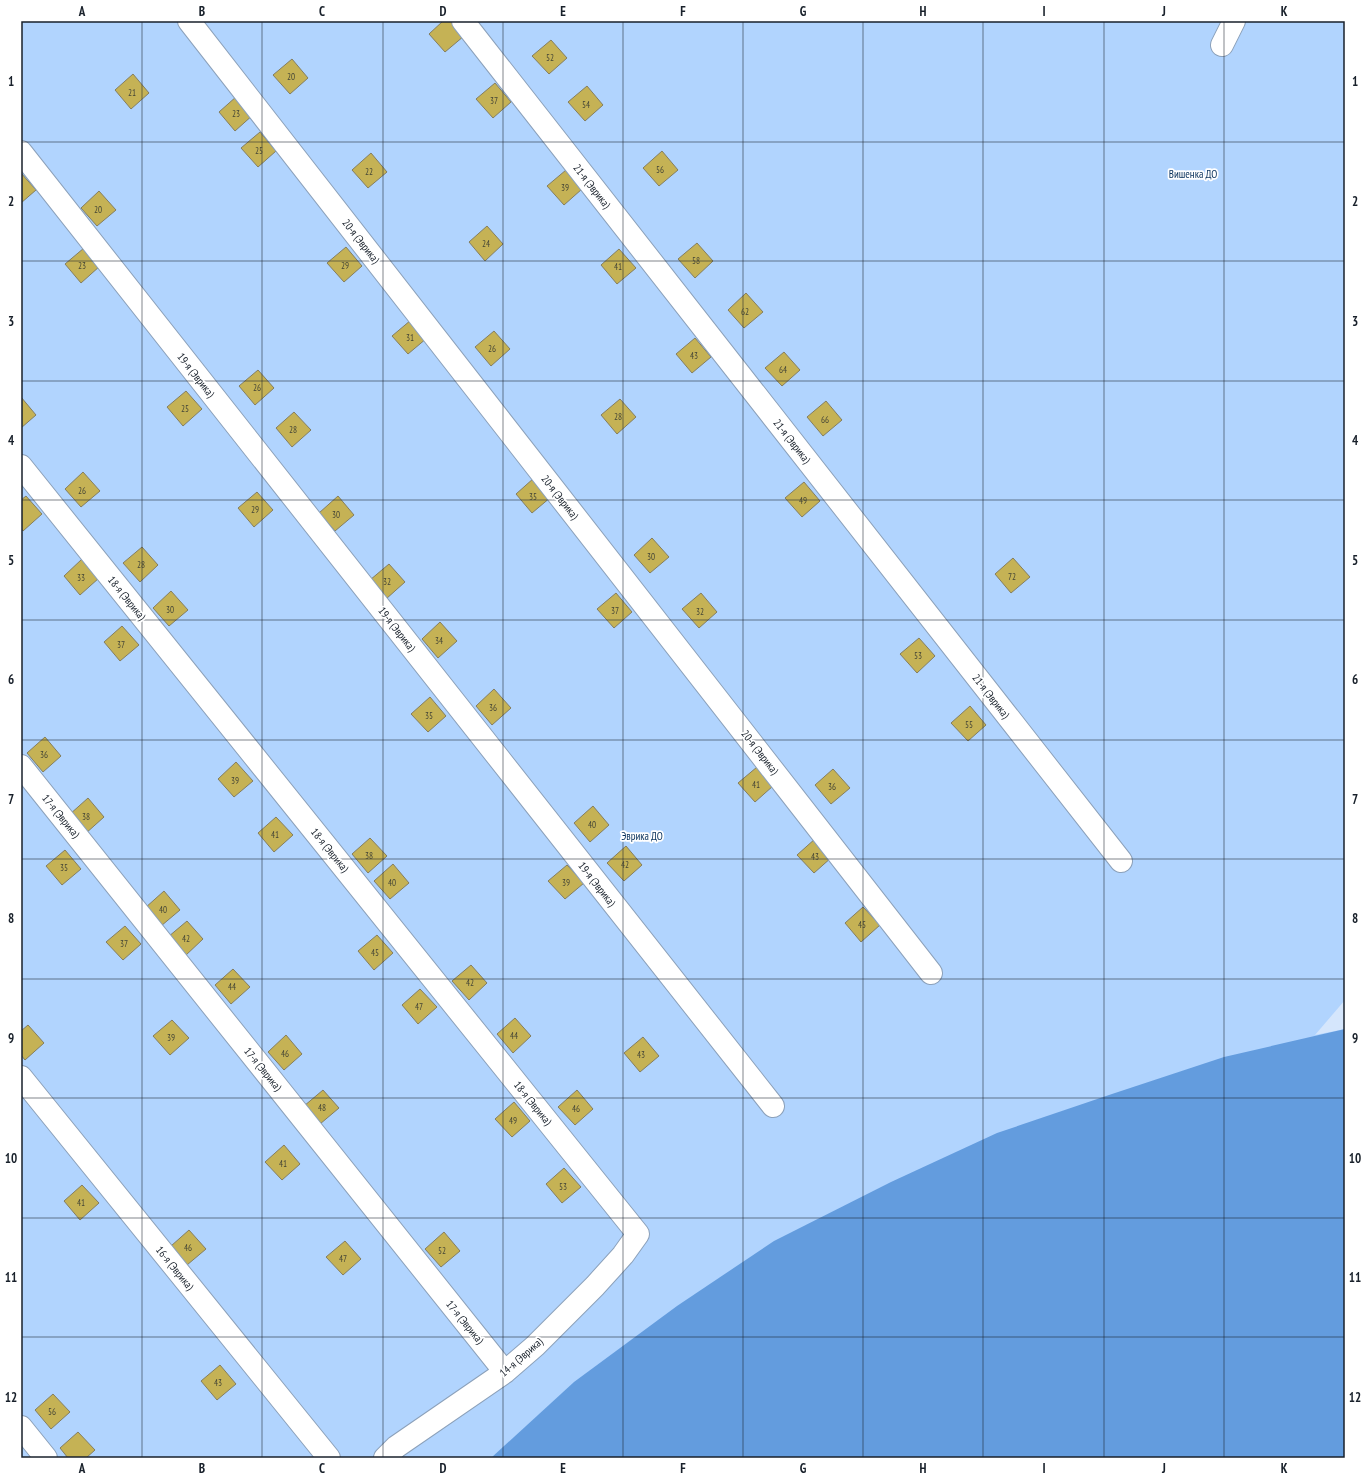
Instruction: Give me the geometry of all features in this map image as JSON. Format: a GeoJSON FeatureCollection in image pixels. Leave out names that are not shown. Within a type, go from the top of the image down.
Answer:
{"type":"FeatureCollection","features":[{"type":"Feature","properties":{"kind":"lane","name":"20-я (Эврика)"},"geometry":{"type":"LineString","coordinates":[[189,21],[931,973]]}},
{"type":"Feature","properties":{"kind":"lane","name":"21-я (Эврика)"},"geometry":{"type":"LineString","coordinates":[[463,21],[1120,861]]}},
{"type":"Feature","properties":{"kind":"lane"},"geometry":{"type":"LineString","coordinates":[[1222,45],[1234,21]]}},
{"type":"Feature","properties":{"kind":"lane","name":"19-я (Эврика)"},"geometry":{"type":"LineString","coordinates":[[21,152],[773,1106]]}},
{"type":"Feature","properties":{"kind":"lane","name":"18-я (Эврика)"},"geometry":{"type":"LineString","coordinates":[[21,466],[638,1234]]}},
{"type":"Feature","properties":{"kind":"lane","name":"17-я (Эврика)"},"geometry":{"type":"LineString","coordinates":[[21,766],[505,1372]]}},
{"type":"Feature","properties":{"kind":"lane","name":"16-я (Эврика)"},"geometry":{"type":"LineString","coordinates":[[21,1077],[329,1458]]}},
{"type":"Feature","properties":{"kind":"lane","name":"14-я (Эврика)"},"geometry":{"type":"LineString","coordinates":[[385,1458],[396,1447],[505,1372],[535,1346],[623,1256],[638,1234]]}},
{"type":"Feature","properties":{"kind":"lane"},"geometry":{"type":"LineString","coordinates":[[21,1427],[46,1458]]}},
{"type":"Feature","properties":{"kind":"green space","name":"Эврика ДО"},"geometry":{"type":"Polygon","coordinates":[[[21,21],[1345,21],[1345,1000],[1315,1035],[1345,1029],[1345,1458],[21,1458],[21,21]]]}},
{"type":"Feature","properties":{"kind":"shaded area"},"geometry":{"type":"Polygon","coordinates":[[[1345,1029],[1345,1458],[491,1458],[574,1382],[677,1306],[774,1241],[891,1182],[997,1133],[1112,1094],[1224,1057],[1345,1029]]]}},
{"type":"Feature","properties":{"kind":"building"},"geometry":{"type":"Polygon","coordinates":[[[443,21],[451,21],[464,36],[445,52],[429,34],[443,21]]]}},
{"type":"Feature","properties":{"kind":"building"},"geometry":{"type":"Polygon","coordinates":[[[551,40],[567,58],[549,74],[532,56],[551,40]]]}},
{"type":"Feature","properties":{"kind":"building"},"geometry":{"type":"Polygon","coordinates":[[[292,59],[308,78],[290,94],[273,75],[292,59]]]}},
{"type":"Feature","properties":{"kind":"building"},"geometry":{"type":"Polygon","coordinates":[[[133,74],[149,93],[131,109],[115,90],[133,74]]]}},
{"type":"Feature","properties":{"kind":"building"},"geometry":{"type":"Polygon","coordinates":[[[495,83],[511,102],[493,118],[476,99],[495,83]]]}},
{"type":"Feature","properties":{"kind":"building"},"geometry":{"type":"Polygon","coordinates":[[[587,86],[603,105],[585,121],[568,102],[587,86]]]}},
{"type":"Feature","properties":{"kind":"building"},"geometry":{"type":"Polygon","coordinates":[[[237,96],[254,114],[235,131],[219,112],[237,96]]]}},
{"type":"Feature","properties":{"kind":"building"},"geometry":{"type":"Polygon","coordinates":[[[260,132],[276,151],[258,167],[241,148],[260,132]]]}},
{"type":"Feature","properties":{"kind":"building"},"geometry":{"type":"Polygon","coordinates":[[[662,151],[678,170],[659,186],[643,168],[662,151]]]}},
{"type":"Feature","properties":{"kind":"building"},"geometry":{"type":"Polygon","coordinates":[[[371,153],[387,172],[368,188],[352,170],[371,153]]]}},
{"type":"Feature","properties":{"kind":"building"},"geometry":{"type":"Polygon","coordinates":[[[566,170],[582,189],[564,205],[547,186],[566,170]]]}},
{"type":"Feature","properties":{"kind":"building"},"geometry":{"type":"Polygon","coordinates":[[[21,173],[36,190],[21,203],[21,173]]]}},
{"type":"Feature","properties":{"kind":"building"},"geometry":{"type":"Polygon","coordinates":[[[99,191],[116,210],[97,226],[81,208],[99,191]]]}},
{"type":"Feature","properties":{"kind":"building"},"geometry":{"type":"Polygon","coordinates":[[[487,226],[503,244],[485,261],[469,242],[487,226]]]}},
{"type":"Feature","properties":{"kind":"building"},"geometry":{"type":"Polygon","coordinates":[[[697,243],[713,261],[695,278],[678,259],[697,243]]]}},
{"type":"Feature","properties":{"kind":"building"},"geometry":{"type":"Polygon","coordinates":[[[346,247],[362,266],[344,282],[327,263],[346,247]]]}},
{"type":"Feature","properties":{"kind":"building"},"geometry":{"type":"Polygon","coordinates":[[[84,248],[100,266],[81,283],[65,264],[84,248]]]}},
{"type":"Feature","properties":{"kind":"building"},"geometry":{"type":"Polygon","coordinates":[[[619,249],[636,268],[617,284],[601,265],[619,249]]]}},
{"type":"Feature","properties":{"kind":"building"},"geometry":{"type":"Polygon","coordinates":[[[746,293],[763,312],[744,328],[728,310],[746,293]]]}},
{"type":"Feature","properties":{"kind":"building"},"geometry":{"type":"Polygon","coordinates":[[[411,320],[427,338],[408,354],[392,336],[411,320]]]}},
{"type":"Feature","properties":{"kind":"building"},"geometry":{"type":"Polygon","coordinates":[[[494,331],[510,349],[491,366],[475,347],[494,331]]]}},
{"type":"Feature","properties":{"kind":"building"},"geometry":{"type":"Polygon","coordinates":[[[695,338],[711,357],[692,373],[676,354],[695,338]]]}},
{"type":"Feature","properties":{"kind":"building"},"geometry":{"type":"Polygon","coordinates":[[[784,352],[800,370],[782,386],[765,368],[784,352]]]}},
{"type":"Feature","properties":{"kind":"building"},"geometry":{"type":"Polygon","coordinates":[[[258,370],[274,388],[255,405],[239,386],[258,370]]]}},
{"type":"Feature","properties":{"kind":"building"},"geometry":{"type":"Polygon","coordinates":[[[186,391],[202,409],[183,426],[167,407],[186,391]]]}},
{"type":"Feature","properties":{"kind":"building"},"geometry":{"type":"Polygon","coordinates":[[[21,397],[36,415],[21,428],[21,397]]]}},
{"type":"Feature","properties":{"kind":"building"},"geometry":{"type":"Polygon","coordinates":[[[620,399],[636,417],[617,434],[601,415],[620,399]]]}},
{"type":"Feature","properties":{"kind":"building"},"geometry":{"type":"Polygon","coordinates":[[[826,401],[842,420],[823,436],[807,417],[826,401]]]}},
{"type":"Feature","properties":{"kind":"building"},"geometry":{"type":"Polygon","coordinates":[[[294,412],[311,430],[292,447],[276,428],[294,412]]]}},
{"type":"Feature","properties":{"kind":"building"},"geometry":{"type":"Polygon","coordinates":[[[83,472],[100,491],[81,507],[65,489],[83,472]]]}},
{"type":"Feature","properties":{"kind":"building"},"geometry":{"type":"Polygon","coordinates":[[[534,478],[551,497],[532,513],[516,494],[534,478]]]}},
{"type":"Feature","properties":{"kind":"building"},"geometry":{"type":"Polygon","coordinates":[[[804,482],[820,501],[802,517],[785,498],[804,482]]]}},
{"type":"Feature","properties":{"kind":"building"},"geometry":{"type":"Polygon","coordinates":[[[257,492],[273,510],[254,527],[238,508],[257,492]]]}},
{"type":"Feature","properties":{"kind":"building"},"geometry":{"type":"Polygon","coordinates":[[[26,496],[42,514],[23,531],[21,528],[21,500],[26,496]]]}},
{"type":"Feature","properties":{"kind":"building"},"geometry":{"type":"Polygon","coordinates":[[[338,496],[354,515],[335,531],[319,513],[338,496]]]}},
{"type":"Feature","properties":{"kind":"building"},"geometry":{"type":"Polygon","coordinates":[[[652,538],[669,557],[650,573],[634,555],[652,538]]]}},
{"type":"Feature","properties":{"kind":"building"},"geometry":{"type":"Polygon","coordinates":[[[142,547],[158,565],[140,582],[123,563],[142,547]]]}},
{"type":"Feature","properties":{"kind":"building"},"geometry":{"type":"Polygon","coordinates":[[[1013,558],[1030,577],[1011,593],[995,574],[1013,558]]]}},
{"type":"Feature","properties":{"kind":"building"},"geometry":{"type":"Polygon","coordinates":[[[82,559],[99,578],[80,595],[64,576],[82,559]]]}},
{"type":"Feature","properties":{"kind":"building"},"geometry":{"type":"Polygon","coordinates":[[[389,564],[405,582],[386,599],[370,580],[389,564]]]}},
{"type":"Feature","properties":{"kind":"building"},"geometry":{"type":"Polygon","coordinates":[[[171,591],[188,610],[169,626],[153,608],[171,591]]]}},
{"type":"Feature","properties":{"kind":"building"},"geometry":{"type":"Polygon","coordinates":[[[616,593],[632,612],[614,628],[597,609],[616,593]]]}},
{"type":"Feature","properties":{"kind":"building"},"geometry":{"type":"Polygon","coordinates":[[[701,593],[717,612],[699,628],[682,609],[701,593]]]}},
{"type":"Feature","properties":{"kind":"building"},"geometry":{"type":"Polygon","coordinates":[[[440,622],[457,641],[438,658],[422,639],[440,622]]]}},
{"type":"Feature","properties":{"kind":"building"},"geometry":{"type":"Polygon","coordinates":[[[122,626],[139,645],[120,661],[104,642],[122,626]]]}},
{"type":"Feature","properties":{"kind":"building"},"geometry":{"type":"Polygon","coordinates":[[[919,638],[935,656],[917,673],[900,654],[919,638]]]}},
{"type":"Feature","properties":{"kind":"building"},"geometry":{"type":"Polygon","coordinates":[[[494,689],[511,708],[492,725],[476,706],[494,689]]]}},
{"type":"Feature","properties":{"kind":"building"},"geometry":{"type":"Polygon","coordinates":[[[430,697],[446,716],[428,732],[411,714],[430,697]]]}},
{"type":"Feature","properties":{"kind":"building"},"geometry":{"type":"Polygon","coordinates":[[[970,706],[986,725],[968,741],[951,723],[970,706]]]}},
{"type":"Feature","properties":{"kind":"building"},"geometry":{"type":"Polygon","coordinates":[[[45,737],[61,756],[43,772],[27,753],[45,737]]]}},
{"type":"Feature","properties":{"kind":"building"},"geometry":{"type":"Polygon","coordinates":[[[236,762],[253,781],[234,797],[218,779],[236,762]]]}},
{"type":"Feature","properties":{"kind":"building"},"geometry":{"type":"Polygon","coordinates":[[[757,767],[773,786],[755,802],[738,783],[757,767]]]}},
{"type":"Feature","properties":{"kind":"building"},"geometry":{"type":"Polygon","coordinates":[[[833,769],[850,788],[831,804],[815,785],[833,769]]]}},
{"type":"Feature","properties":{"kind":"building"},"geometry":{"type":"Polygon","coordinates":[[[88,798],[104,817],[85,834],[69,815],[88,798]]]}},
{"type":"Feature","properties":{"kind":"building"},"geometry":{"type":"Polygon","coordinates":[[[593,806],[609,825],[590,842],[574,823],[593,806]]]}},
{"type":"Feature","properties":{"kind":"building"},"geometry":{"type":"Polygon","coordinates":[[[276,817],[293,835],[274,852],[258,833],[276,817]]]}},
{"type":"Feature","properties":{"kind":"building"},"geometry":{"type":"Polygon","coordinates":[[[370,838],[387,856],[368,873],[352,854],[370,838]]]}},
{"type":"Feature","properties":{"kind":"building"},"geometry":{"type":"Polygon","coordinates":[[[816,838],[832,857],[814,873],[797,855],[816,838]]]}},
{"type":"Feature","properties":{"kind":"building"},"geometry":{"type":"Polygon","coordinates":[[[626,846],[642,865],[624,881],[607,863],[626,846]]]}},
{"type":"Feature","properties":{"kind":"building"},"geometry":{"type":"Polygon","coordinates":[[[65,850],[81,869],[62,885],[46,866],[65,850]]]}},
{"type":"Feature","properties":{"kind":"building"},"geometry":{"type":"Polygon","coordinates":[[[393,864],[409,883],[390,899],[374,881],[393,864]]]}},
{"type":"Feature","properties":{"kind":"building"},"geometry":{"type":"Polygon","coordinates":[[[567,865],[584,883],[565,899],[548,881],[567,865]]]}},
{"type":"Feature","properties":{"kind":"building"},"geometry":{"type":"Polygon","coordinates":[[[164,891],[180,910],[161,926],[145,908],[164,891]]]}},
{"type":"Feature","properties":{"kind":"building"},"geometry":{"type":"Polygon","coordinates":[[[863,907],[880,925],[861,942],[845,923],[863,907]]]}},
{"type":"Feature","properties":{"kind":"building"},"geometry":{"type":"Polygon","coordinates":[[[187,921],[203,939],[185,956],[168,937],[187,921]]]}},
{"type":"Feature","properties":{"kind":"building"},"geometry":{"type":"Polygon","coordinates":[[[125,926],[141,944],[123,960],[106,942],[125,926]]]}},
{"type":"Feature","properties":{"kind":"building"},"geometry":{"type":"Polygon","coordinates":[[[377,935],[393,953],[374,970],[358,951],[377,935]]]}},
{"type":"Feature","properties":{"kind":"building"},"geometry":{"type":"Polygon","coordinates":[[[471,965],[487,983],[469,1000],[452,981],[471,965]]]}},
{"type":"Feature","properties":{"kind":"building"},"geometry":{"type":"Polygon","coordinates":[[[233,969],[250,987],[231,1004],[215,985],[233,969]]]}},
{"type":"Feature","properties":{"kind":"building"},"geometry":{"type":"Polygon","coordinates":[[[420,989],[437,1007],[418,1024],[402,1005],[420,989]]]}},
{"type":"Feature","properties":{"kind":"building"},"geometry":{"type":"Polygon","coordinates":[[[515,1018],[531,1036],[513,1053],[497,1034],[515,1018]]]}},
{"type":"Feature","properties":{"kind":"building"},"geometry":{"type":"Polygon","coordinates":[[[172,1020],[189,1038],[170,1055],[153,1036],[172,1020]]]}},
{"type":"Feature","properties":{"kind":"building"},"geometry":{"type":"Polygon","coordinates":[[[28,1025],[44,1043],[25,1060],[21,1055],[21,1031],[28,1025]]]}},
{"type":"Feature","properties":{"kind":"building"},"geometry":{"type":"Polygon","coordinates":[[[286,1035],[302,1054],[284,1070],[268,1052],[286,1035]]]}},
{"type":"Feature","properties":{"kind":"building"},"geometry":{"type":"Polygon","coordinates":[[[643,1037],[659,1056],[640,1072],[624,1053],[643,1037]]]}},
{"type":"Feature","properties":{"kind":"building"},"geometry":{"type":"Polygon","coordinates":[[[323,1090],[339,1108],[320,1124],[304,1106],[323,1090]]]}},
{"type":"Feature","properties":{"kind":"building"},"geometry":{"type":"Polygon","coordinates":[[[577,1090],[593,1109],[575,1125],[558,1107],[577,1090]]]}},
{"type":"Feature","properties":{"kind":"building"},"geometry":{"type":"Polygon","coordinates":[[[514,1102],[530,1121],[512,1137],[495,1119],[514,1102]]]}},
{"type":"Feature","properties":{"kind":"building"},"geometry":{"type":"Polygon","coordinates":[[[284,1145],[300,1164],[282,1180],[265,1162],[284,1145]]]}},
{"type":"Feature","properties":{"kind":"building"},"geometry":{"type":"Polygon","coordinates":[[[564,1168],[581,1187],[562,1203],[546,1184],[564,1168]]]}},
{"type":"Feature","properties":{"kind":"building"},"geometry":{"type":"Polygon","coordinates":[[[82,1185],[99,1203],[80,1220],[64,1201],[82,1185]]]}},
{"type":"Feature","properties":{"kind":"building"},"geometry":{"type":"Polygon","coordinates":[[[189,1230],[206,1249],[187,1265],[171,1246],[189,1230]]]}},
{"type":"Feature","properties":{"kind":"building"},"geometry":{"type":"Polygon","coordinates":[[[444,1232],[460,1251],[441,1267],[425,1249],[444,1232]]]}},
{"type":"Feature","properties":{"kind":"building"},"geometry":{"type":"Polygon","coordinates":[[[345,1241],[361,1259],[343,1275],[326,1257],[345,1241]]]}},
{"type":"Feature","properties":{"kind":"building"},"geometry":{"type":"Polygon","coordinates":[[[220,1365],[236,1384],[217,1400],[201,1381],[220,1365]]]}},
{"type":"Feature","properties":{"kind":"building"},"geometry":{"type":"Polygon","coordinates":[[[53,1394],[70,1412],[51,1429],[35,1410],[53,1394]]]}},
{"type":"Feature","properties":{"kind":"building"},"geometry":{"type":"Polygon","coordinates":[[[78,1432],[95,1450],[86,1458],[68,1458],[60,1448],[78,1432]]]}},
{"type":"Feature","properties":{"kind":"park label","name":"Вишенка ДО"},"geometry":{"type":"Point","coordinates":[1193,174]}}]}
